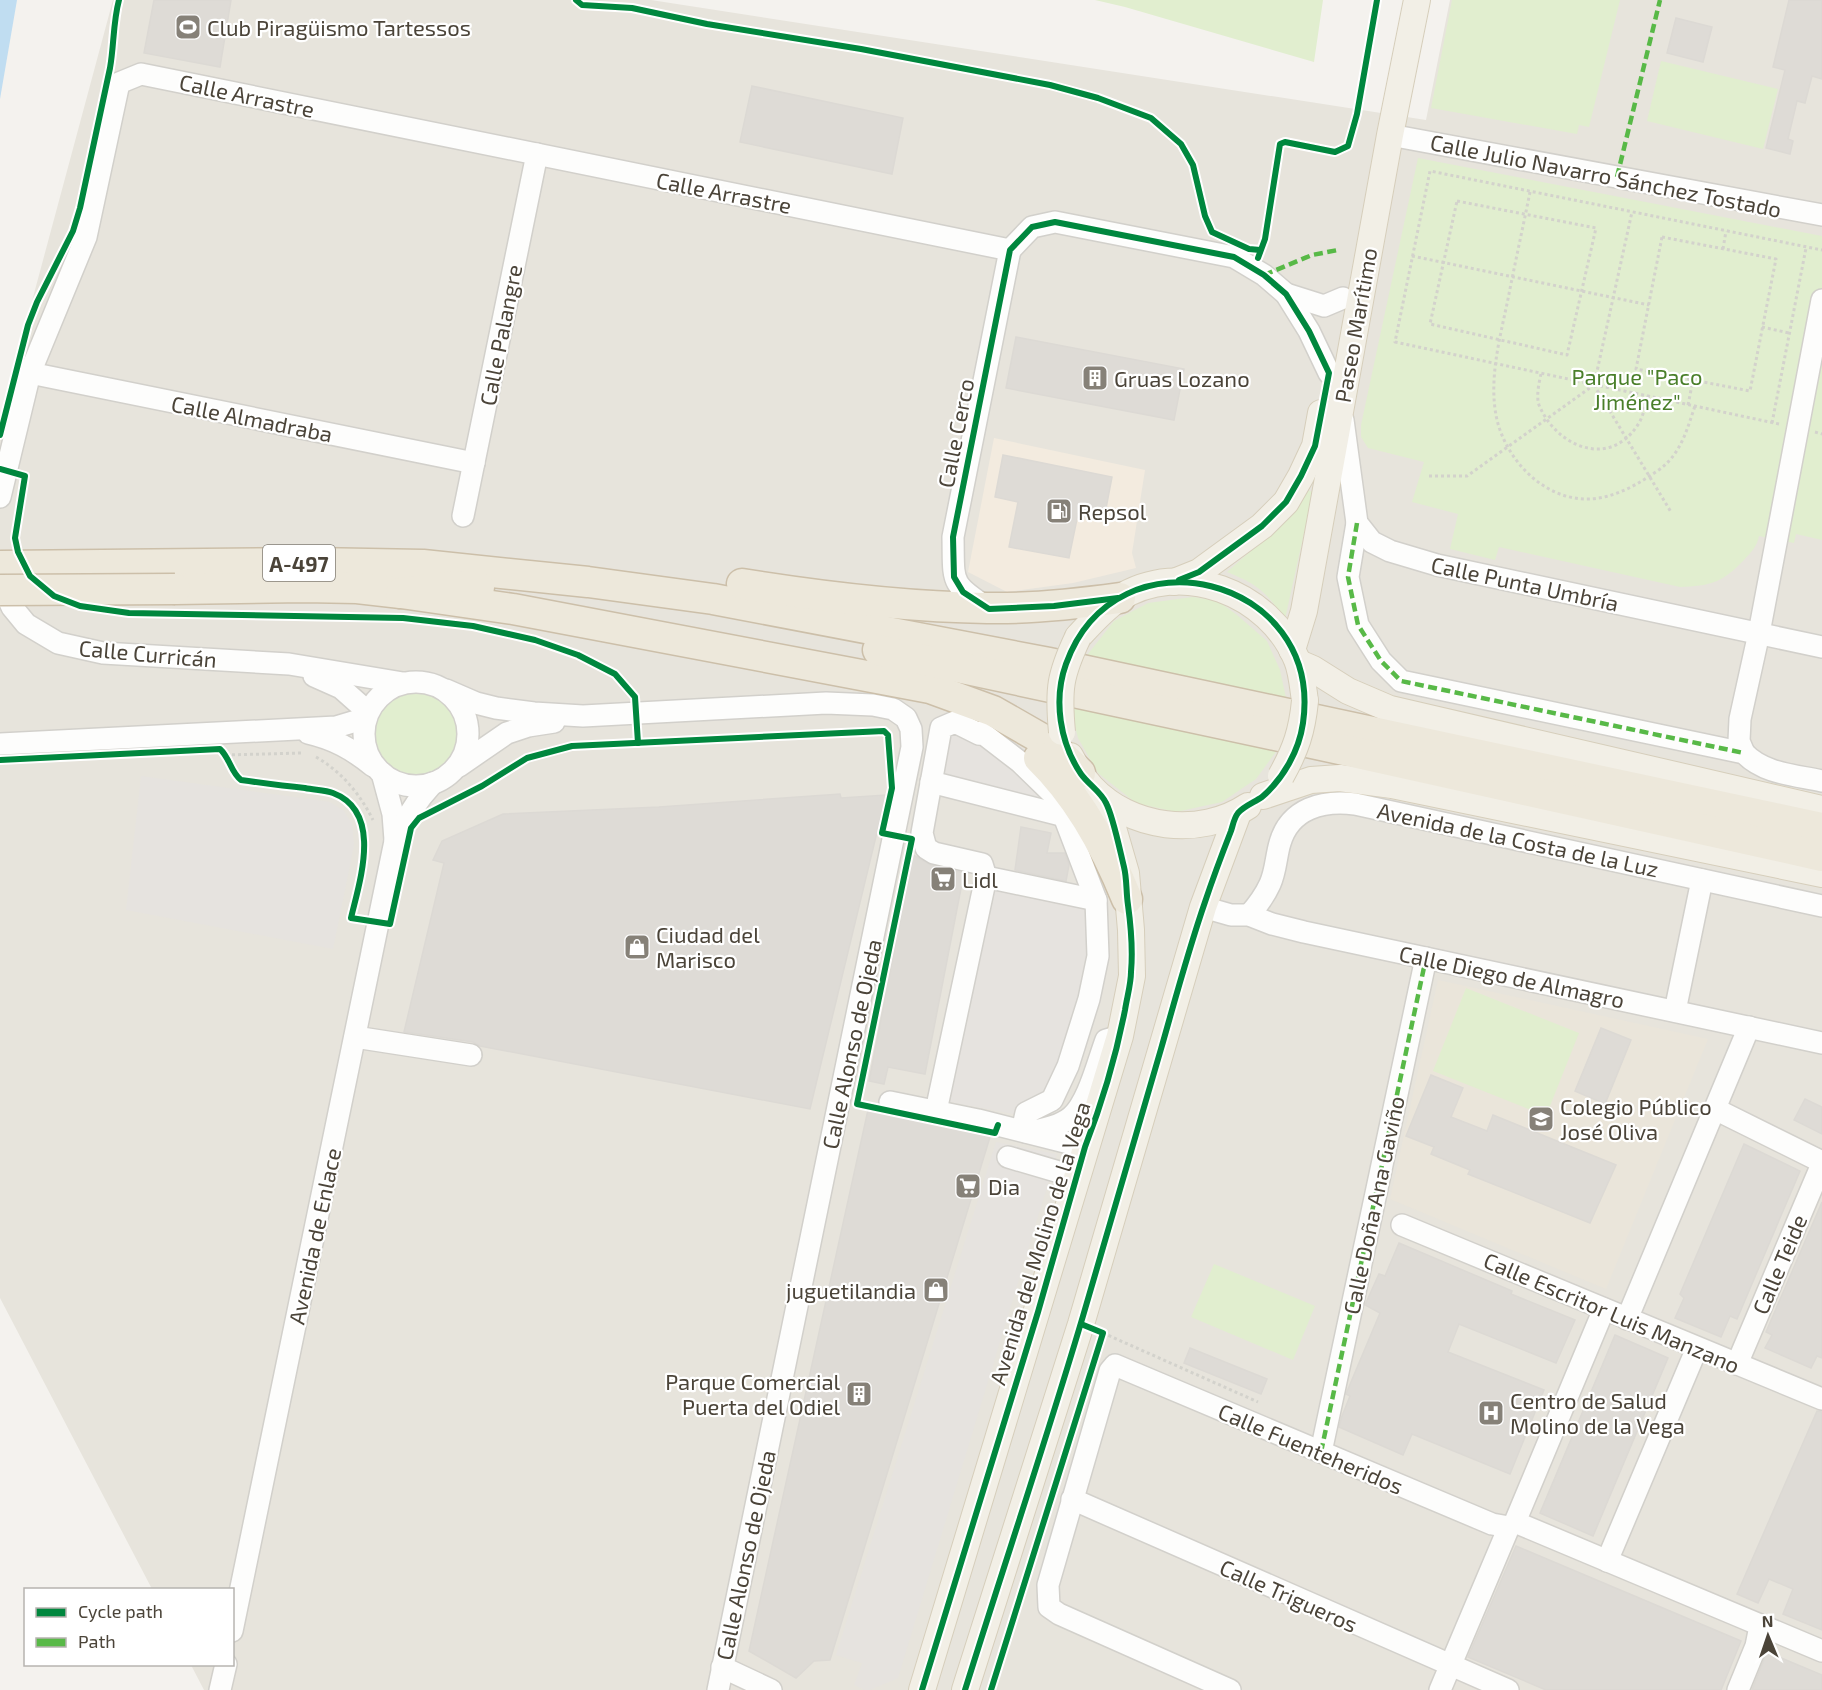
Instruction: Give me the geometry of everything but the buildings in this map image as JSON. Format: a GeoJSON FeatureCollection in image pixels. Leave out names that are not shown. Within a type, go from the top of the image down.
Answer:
{"type":"FeatureCollection","features":[{"type":"Feature","properties":{"kind":"highway"},"geometry":{"type":"LineString","coordinates":[[423,565],[469,558],[569,562],[656,571],[860,600],[989,609],[1054,606],[1120,598]]}},
{"type":"Feature","properties":{"kind":"highway","name":"A-497"},"geometry":{"type":"LineString","coordinates":[[0,590],[175,577],[314,563],[423,565]]}},
{"type":"Feature","properties":{"kind":"highway"},"geometry":{"type":"LineString","coordinates":[[423,565],[588,582],[713,599],[969,646],[1822,828]]}},
{"type":"Feature","properties":{"kind":"highway","name":"A-497"},"geometry":{"type":"LineString","coordinates":[[0,566],[304,587],[357,588],[401,593]]}},
{"type":"Feature","properties":{"kind":"highway"},"geometry":{"type":"LineString","coordinates":[[401,593],[456,586],[635,601],[1283,736],[1822,856]]}},
{"type":"Feature","properties":{"kind":"highway"},"geometry":{"type":"LineString","coordinates":[[401,593],[513,609],[930,688],[993,711],[1049,743],[1080,772]]}},
{"type":"Feature","properties":{"kind":"highway"},"geometry":{"type":"LineString","coordinates":[[993,711],[1052,770],[1079,805],[1111,859],[1127,899]]}},
{"type":"Feature","properties":{"kind":"main road","name":"Paseo Marítimo"},"geometry":{"type":"LineString","coordinates":[[1173,582],[1199,572],[1263,526],[1286,502],[1302,476],[1315,446],[1401,0]]}},
{"type":"Feature","properties":{"kind":"main road","name":"Paseo Marítimo"},"geometry":{"type":"LineString","coordinates":[[1295,656],[1390,135],[1417,0]]}},
{"type":"Feature","properties":{"kind":"main road"},"geometry":{"type":"LineString","coordinates":[[1173,582],[1202,583],[1230,591],[1255,606],[1276,626],[1295,656],[1305,701],[1302,727],[1297,744],[1281,776],[1263,796],[1238,813],[1204,824],[1169,826],[1135,817],[1105,800],[1091,787],[1069,753],[1062,732],[1059,699],[1064,667],[1078,637],[1097,615],[1120,598],[1146,587],[1173,582]]}},
{"type":"Feature","properties":{"kind":"main road"},"geometry":{"type":"LineString","coordinates":[[1295,656],[1348,691],[1390,710],[1822,809]]}},
{"type":"Feature","properties":{"kind":"main road"},"geometry":{"type":"LineString","coordinates":[[1263,796],[1311,780],[1340,778],[1392,785],[1822,874]]}},
{"type":"Feature","properties":{"kind":"main road","name":"Avenida del Molino de la Vega"},"geometry":{"type":"LineString","coordinates":[[922,1690],[1120,1036],[1131,975],[1131,930],[1125,873],[1105,800]]}},
{"type":"Feature","properties":{"kind":"main road"},"geometry":{"type":"LineString","coordinates":[[965,1690],[1092,1328],[1203,908],[1238,813]]}},
{"type":"Feature","properties":{"kind":"street","name":"Calle Arrastre"},"geometry":{"type":"LineString","coordinates":[[30,373],[86,237],[119,83],[141,74],[1010,250]]}},
{"type":"Feature","properties":{"kind":"street","name":"Calle Julio Navarro Sánchez Tostado"},"geometry":{"type":"LineString","coordinates":[[1390,135],[1822,215]]}},
{"type":"Feature","properties":{"kind":"street","name":"Calle Palangre"},"geometry":{"type":"LineString","coordinates":[[463,516],[537,154]]}},
{"type":"Feature","properties":{"kind":"street"},"geometry":{"type":"LineString","coordinates":[[1010,250],[1032,226],[1055,222],[1234,257],[1264,276],[1286,294],[1309,331],[1329,373]]}},
{"type":"Feature","properties":{"kind":"street","name":"Calle Cerco"},"geometry":{"type":"LineString","coordinates":[[989,609],[963,592],[954,577],[953,537],[1010,250]]}},
{"type":"Feature","properties":{"kind":"street"},"geometry":{"type":"LineString","coordinates":[[1286,294],[1324,306],[1343,298]]}},
{"type":"Feature","properties":{"kind":"street"},"geometry":{"type":"LineString","coordinates":[[1822,300],[1759,633],[1740,719],[1739,741],[1744,753],[1751,761],[1765,769],[1822,781]]}},
{"type":"Feature","properties":{"kind":"street"},"geometry":{"type":"LineString","coordinates":[[0,497],[30,373]]}},
{"type":"Feature","properties":{"kind":"street","name":"Calle Almadraba"},"geometry":{"type":"LineString","coordinates":[[30,373],[474,463]]}},
{"type":"Feature","properties":{"kind":"street"},"geometry":{"type":"LineString","coordinates":[[1341,405],[1357,524],[1348,577],[1358,625],[1381,661],[1401,681],[1744,753]]}},
{"type":"Feature","properties":{"kind":"street","name":"Calle Punta Umbría"},"geometry":{"type":"LineString","coordinates":[[1357,524],[1372,542],[1390,551],[1437,565],[1822,647]]}},
{"type":"Feature","properties":{"kind":"street","name":"Calle Curricán"},"geometry":{"type":"LineString","coordinates":[[0,581],[12,608],[26,624],[58,643],[103,653],[289,664],[403,683]]}},
{"type":"Feature","properties":{"kind":"street","name":"Calle Curricán"},"geometry":{"type":"LineString","coordinates":[[289,664],[341,688],[367,715]]}},
{"type":"Feature","properties":{"kind":"street"},"geometry":{"type":"LineString","coordinates":[[287,729],[328,737],[356,752],[380,771],[404,785],[418,786],[434,783],[445,777],[456,768],[465,753],[469,736],[467,718],[459,702],[446,690],[432,683],[418,681],[403,683],[388,689],[376,699],[367,715],[363,731],[370,758],[380,771]]}},
{"type":"Feature","properties":{"kind":"street","name":"Calle Alonso de Ojeda"},"geometry":{"type":"LineString","coordinates":[[446,690],[476,703],[496,708],[583,716],[826,703],[873,705],[892,709],[906,718],[911,729],[912,747],[718,1690]]}},
{"type":"Feature","properties":{"kind":"street"},"geometry":{"type":"LineString","coordinates":[[0,744],[336,727],[367,715]]}},
{"type":"Feature","properties":{"kind":"street","name":"Calle Alonso de Ojeda"},"geometry":{"type":"LineString","coordinates":[[456,768],[507,733],[528,726],[583,716]]}},
{"type":"Feature","properties":{"kind":"street"},"geometry":{"type":"LineString","coordinates":[[936,1111],[986,877],[982,864],[934,853],[926,848],[922,833],[941,728],[955,722],[979,734],[981,732],[1020,762],[1057,798],[1096,900],[1098,956],[1089,999],[1068,1066],[1052,1100],[1026,1123]]}},
{"type":"Feature","properties":{"kind":"street","name":"Avenida de Enlace"},"geometry":{"type":"LineString","coordinates":[[380,771],[393,814],[395,841]]}},
{"type":"Feature","properties":{"kind":"street"},"geometry":{"type":"LineString","coordinates":[[931,782],[1065,816]]}},
{"type":"Feature","properties":{"kind":"street","name":"Avenida de Enlace"},"geometry":{"type":"LineString","coordinates":[[234,1621],[395,841],[408,815],[421,796],[434,783]]}},
{"type":"Feature","properties":{"kind":"street","name":"Avenida de la Costa de la Luz"},"geometry":{"type":"LineString","coordinates":[[1249,915],[1270,883],[1281,840],[1288,826],[1301,813],[1326,802],[1336,801],[1822,906]]}},
{"type":"Feature","properties":{"kind":"street"},"geometry":{"type":"LineString","coordinates":[[986,877],[1096,900]]}},
{"type":"Feature","properties":{"kind":"street"},"geometry":{"type":"LineString","coordinates":[[1675,1011],[1702,880]]}},
{"type":"Feature","properties":{"kind":"street"},"geometry":{"type":"LineString","coordinates":[[1265,892],[1287,921],[1304,932]]}},
{"type":"Feature","properties":{"kind":"street","name":"Calle Diego de Almagro"},"geometry":{"type":"LineString","coordinates":[[1203,908],[1231,915],[1249,915],[1272,924],[1304,932],[1822,1043]]}},
{"type":"Feature","properties":{"kind":"street","name":"Calle Doña Ana Gaviño"},"geometry":{"type":"LineString","coordinates":[[1321,1452],[1426,958]]}},
{"type":"Feature","properties":{"kind":"street"},"geometry":{"type":"LineString","coordinates":[[1627,1319],[1749,1027]]}},
{"type":"Feature","properties":{"kind":"street"},"geometry":{"type":"LineString","coordinates":[[890,1102],[936,1111],[1026,1123],[1044,1130],[1070,1118],[1082,1104],[1106,1040],[1120,1036]]}},
{"type":"Feature","properties":{"kind":"street"},"geometry":{"type":"LineString","coordinates":[[355,1037],[471,1055]]}},
{"type":"Feature","properties":{"kind":"street"},"geometry":{"type":"LineString","coordinates":[[1715,1109],[1822,1163]]}},
{"type":"Feature","properties":{"kind":"street"},"geometry":{"type":"LineString","coordinates":[[1026,1123],[1085,1147]]}},
{"type":"Feature","properties":{"kind":"street"},"geometry":{"type":"LineString","coordinates":[[1008,1157],[1076,1177]]}},
{"type":"Feature","properties":{"kind":"street","name":"Calle Teide"},"geometry":{"type":"LineString","coordinates":[[1737,1364],[1822,1163]]}},
{"type":"Feature","properties":{"kind":"street","name":"Calle Escritor Luis Manzano"},"geometry":{"type":"LineString","coordinates":[[1402,1225],[1822,1398]]}},
{"type":"Feature","properties":{"kind":"street"},"geometry":{"type":"LineString","coordinates":[[1440,1690],[1604,1309]]}},
{"type":"Feature","properties":{"kind":"street"},"geometry":{"type":"LineString","coordinates":[[1607,1562],[1697,1348]]}},
{"type":"Feature","properties":{"kind":"street","name":"Calle Fuenteheridos"},"geometry":{"type":"LineString","coordinates":[[1072,1498],[1110,1371],[1115,1365],[1492,1524],[1512,1525],[1729,1611],[1822,1651]]}},
{"type":"Feature","properties":{"kind":"street"},"geometry":{"type":"LineString","coordinates":[[1072,1498],[1048,1585],[1049,1607],[1059,1614],[1230,1690]]}},
{"type":"Feature","properties":{"kind":"street","name":"Calle Trigueros"},"geometry":{"type":"LineString","coordinates":[[1072,1498],[1508,1690]]}},
{"type":"Feature","properties":{"kind":"street"},"geometry":{"type":"LineString","coordinates":[[1738,1690],[1756,1646],[1760,1626]]}},
{"type":"Feature","properties":{"kind":"street"},"geometry":{"type":"LineString","coordinates":[[220,1690],[226,1666]]}},
{"type":"Feature","properties":{"kind":"street"},"geometry":{"type":"LineString","coordinates":[[722,1667],[771,1690]]}},
{"type":"Feature","properties":{"kind":"path"},"geometry":{"type":"LineString","coordinates":[[1822,250],[1430,171],[1395,342],[1822,434]]}},
{"type":"Feature","properties":{"kind":"path"},"geometry":{"type":"LineString","coordinates":[[1530,191],[1495,364],[1496,412],[1507,447],[1516,462],[1537,481],[1574,498],[1591,499],[1611,495],[1630,488],[1667,464],[1682,444],[1695,406]]}},
{"type":"Feature","properties":{"kind":"path"},"geometry":{"type":"LineString","coordinates":[[1456,201],[1525,215],[1596,228],[1567,355],[1430,324],[1456,201]]}},
{"type":"Feature","properties":{"kind":"path"},"geometry":{"type":"LineString","coordinates":[[1429,476],[1467,476],[1594,385],[1632,212]]}},
{"type":"Feature","properties":{"kind":"path"},"geometry":{"type":"LineString","coordinates":[[1723,249],[1726,231]]}},
{"type":"Feature","properties":{"kind":"path"},"geometry":{"type":"LineString","coordinates":[[1662,237],[1776,259],[1750,391],[1636,369],[1649,305],[1662,237]]}},
{"type":"Feature","properties":{"kind":"path"},"geometry":{"type":"LineString","coordinates":[[1772,423],[1806,247]]}},
{"type":"Feature","properties":{"kind":"path"},"geometry":{"type":"LineString","coordinates":[[1412,256],[1649,305]]}},
{"type":"Feature","properties":{"kind":"path"},"geometry":{"type":"LineString","coordinates":[[1762,327],[1790,333]]}},
{"type":"Feature","properties":{"kind":"path"},"geometry":{"type":"LineString","coordinates":[[1541,374],[1538,390],[1539,404],[1556,431],[1569,442],[1584,449],[1598,450],[1610,447],[1626,438],[1638,426],[1648,396]]}},
{"type":"Feature","properties":{"kind":"path"},"geometry":{"type":"LineString","coordinates":[[1688,405],[1693,380]]}},
{"type":"Feature","properties":{"kind":"path"},"geometry":{"type":"LineString","coordinates":[[1594,385],[1671,512]]}},
{"type":"Feature","properties":{"kind":"path"},"geometry":{"type":"LineString","coordinates":[[212,733],[231,764]]}},
{"type":"Feature","properties":{"kind":"path"},"geometry":{"type":"LineString","coordinates":[[226,755],[295,752],[311,754],[326,762],[348,782],[364,802],[374,823]]}},
{"type":"Feature","properties":{"kind":"path"},"geometry":{"type":"LineString","coordinates":[[1092,1328],[1100,1344]]}},
{"type":"Feature","properties":{"kind":"path"},"geometry":{"type":"LineString","coordinates":[[1092,1328],[1262,1404]]}},
{"type":"Feature","properties":{"kind":"shaded area"},"geometry":{"type":"Polygon","coordinates":[[[113,0],[651,0],[1426,120],[1450,0],[1822,0],[1822,1690],[204,1690],[192,1666],[234,1666],[234,1588],[151,1588],[0,1298],[0,420],[113,0]]]}},
{"type":"Feature","properties":{"kind":"shaded area","name":"Repsol"},"geometry":{"type":"Polygon","coordinates":[[[994,438],[1145,470],[1132,553],[1136,568],[1073,583],[1007,592],[968,572],[994,438]]]}},
{"type":"Feature","properties":{"kind":"shaded area"},"geometry":{"type":"Polygon","coordinates":[[[948,732],[972,736],[1040,787],[1038,802],[938,779],[948,732]]]}},
{"type":"Feature","properties":{"kind":"shaded area"},"geometry":{"type":"Polygon","coordinates":[[[141,776],[330,802],[344,811],[352,824],[354,845],[333,949],[126,910],[141,776]]]}},
{"type":"Feature","properties":{"kind":"shaded area"},"geometry":{"type":"Polygon","coordinates":[[[990,889],[1089,910],[1088,977],[1051,1093],[1013,1114],[946,1101],[990,889]]]}},
{"type":"Feature","properties":{"kind":"shaded area","name":"Colegio Público José Oliva"},"geometry":{"type":"Polygon","coordinates":[[[1438,980],[1708,1039],[1606,1289],[1390,1199],[1438,980]]]}},
{"type":"Feature","properties":{"kind":"shaded area"},"geometry":{"type":"Polygon","coordinates":[[[996,1142],[1057,1154],[898,1678],[865,1690],[854,1685],[862,1663],[836,1655],[996,1142]]]}},
{"type":"Feature","properties":{"kind":"green space"},"geometry":{"type":"Polygon","coordinates":[[[1095,0],[1323,0],[1314,62],[1095,0]]]}},
{"type":"Feature","properties":{"kind":"green space"},"geometry":{"type":"Polygon","coordinates":[[[1452,0],[1620,0],[1589,127],[1579,125],[1577,134],[1431,108],[1452,0]]]}},
{"type":"Feature","properties":{"kind":"green space"},"geometry":{"type":"Polygon","coordinates":[[[1661,61],[1778,89],[1763,149],[1647,121],[1661,61]]]}},
{"type":"Feature","properties":{"kind":"green space","name":"Parque \"Paco Jiménez\""},"geometry":{"type":"Polygon","coordinates":[[[1418,158],[1822,236],[1822,540],[1796,534],[1794,543],[1759,536],[1749,554],[1729,574],[1708,584],[1680,587],[1499,547],[1495,560],[1450,549],[1458,514],[1412,502],[1424,462],[1368,448],[1361,437],[1361,425],[1418,158]]]}},
{"type":"Feature","properties":{"kind":"green space"},"geometry":{"type":"Polygon","coordinates":[[[1307,490],[1313,492],[1285,619],[1260,590],[1227,572],[1286,520],[1307,490]]]}},
{"type":"Feature","properties":{"kind":"green space"},"geometry":{"type":"Polygon","coordinates":[[[1193,597],[1218,601],[1267,641],[1280,670],[1286,698],[1084,659],[1114,621],[1148,603],[1193,597]]]}},
{"type":"Feature","properties":{"kind":"green space"},"geometry":{"type":"Polygon","coordinates":[[[416,687],[433,691],[447,700],[456,714],[460,731],[456,748],[447,762],[433,771],[416,775],[399,771],[385,762],[376,748],[372,731],[376,714],[385,700],[399,691],[416,687]]]}},
{"type":"Feature","properties":{"kind":"green space"},"geometry":{"type":"Polygon","coordinates":[[[1070,707],[1278,749],[1256,779],[1222,802],[1176,812],[1136,803],[1098,773],[1078,738],[1070,707]]]}},
{"type":"Feature","properties":{"kind":"green space"},"geometry":{"type":"Polygon","coordinates":[[[1466,988],[1579,1033],[1546,1116],[1433,1071],[1466,988]]]}},
{"type":"Feature","properties":{"kind":"green space"},"geometry":{"type":"Polygon","coordinates":[[[1214,1264],[1315,1306],[1293,1360],[1191,1317],[1214,1264]]]}},
{"type":"Feature","properties":{"kind":"water"},"geometry":{"type":"Polygon","coordinates":[[[0,0],[17,0],[0,99],[0,0]]]}},
{"type":"Feature","properties":{"kind":"marked path"},"geometry":{"type":"LineString","coordinates":[[1617,177],[1660,0]]}},
{"type":"Feature","properties":{"kind":"marked path"},"geometry":{"type":"LineString","coordinates":[[1264,275],[1312,255],[1338,250]]}},
{"type":"Feature","properties":{"kind":"marked path"},"geometry":{"type":"LineString","coordinates":[[1357,523],[1348,577],[1358,625],[1381,661],[1401,681],[1744,753]]}},
{"type":"Feature","properties":{"kind":"marked path"},"geometry":{"type":"LineString","coordinates":[[1321,1452],[1426,958]]}},
{"type":"Feature","properties":{"kind":"cycle path"},"geometry":{"type":"LineString","coordinates":[[0,435],[28,325],[37,302],[73,231],[80,208],[110,68],[119,0]]}},
{"type":"Feature","properties":{"kind":"cycle path"},"geometry":{"type":"LineString","coordinates":[[576,0],[582,5],[632,8],[707,24],[861,49],[1050,85],[1098,98],[1151,118],[1181,144],[1193,165],[1205,216],[1212,232],[1249,249],[1260,250]]}},
{"type":"Feature","properties":{"kind":"cycle path"},"geometry":{"type":"LineString","coordinates":[[1258,258],[1265,239],[1280,144],[1285,142],[1335,152],[1348,146],[1357,114],[1377,0]]}},
{"type":"Feature","properties":{"kind":"cycle path"},"geometry":{"type":"LineString","coordinates":[[1118,598],[1054,606],[989,609],[963,592],[954,577],[953,537],[1010,250],[1032,227],[1055,222],[1234,257],[1264,275],[1286,294],[1309,331],[1329,373],[1315,446],[1286,502],[1262,526],[1199,572],[1179,580]]}},
{"type":"Feature","properties":{"kind":"cycle path"},"geometry":{"type":"LineString","coordinates":[[0,469],[25,476],[15,538],[18,552],[30,576],[54,596],[80,606],[129,613],[403,618],[473,626],[535,640],[578,655],[615,674],[635,697],[638,743]]}},
{"type":"Feature","properties":{"kind":"cycle path"},"geometry":{"type":"LineString","coordinates":[[922,1690],[1038,1312],[1085,1147],[1108,1079],[1130,981],[1132,955],[1124,867],[1109,809],[1101,795],[1081,774],[1068,749],[1059,706],[1062,678],[1066,664],[1091,621],[1127,594],[1168,583],[1211,586],[1250,603],[1282,632],[1301,673],[1303,723],[1301,733],[1294,754],[1277,782],[1262,797],[1243,808],[1237,815],[1211,884],[1187,957],[1069,1363],[965,1690]]}},
{"type":"Feature","properties":{"kind":"cycle path"},"geometry":{"type":"LineString","coordinates":[[0,760],[220,749],[241,780],[333,793],[348,802],[358,815],[363,831],[362,867],[351,918],[390,924],[411,828],[419,818],[482,786],[527,758],[572,746],[884,731],[888,735],[892,788],[882,833],[912,839],[857,1104],[995,1133],[998,1125]]}},
{"type":"Feature","properties":{"kind":"cycle path"},"geometry":{"type":"LineString","coordinates":[[991,1690],[1103,1333],[1081,1324]]}},
{"type":"Feature","properties":{"kind":"place","name":"Club Piragüismo Tartessos"},"geometry":{"type":"Point","coordinates":[188,27]}},
{"type":"Feature","properties":{"kind":"place","name":"Gruas Lozano"},"geometry":{"type":"Point","coordinates":[1095,378]}},
{"type":"Feature","properties":{"kind":"place","name":"Repsol"},"geometry":{"type":"Point","coordinates":[1059,511]}},
{"type":"Feature","properties":{"kind":"place","name":"Lidl"},"geometry":{"type":"Point","coordinates":[943,879]}},
{"type":"Feature","properties":{"kind":"place","name":"Ciudad del Marisco"},"geometry":{"type":"Point","coordinates":[637,947]}},
{"type":"Feature","properties":{"kind":"place","name":"Colegio Público José Oliva"},"geometry":{"type":"Point","coordinates":[1541,1119]}},
{"type":"Feature","properties":{"kind":"place","name":"Dia"},"geometry":{"type":"Point","coordinates":[968,1186]}},
{"type":"Feature","properties":{"kind":"place","name":"juguetilandia"},"geometry":{"type":"Point","coordinates":[936,1290]}},
{"type":"Feature","properties":{"kind":"place","name":"Parque Comercial Puerta del Odiel"},"geometry":{"type":"Point","coordinates":[859,1394]}},
{"type":"Feature","properties":{"kind":"place","name":"Centro de Salud Molino de la Vega"},"geometry":{"type":"Point","coordinates":[1491,1413]}}]}
